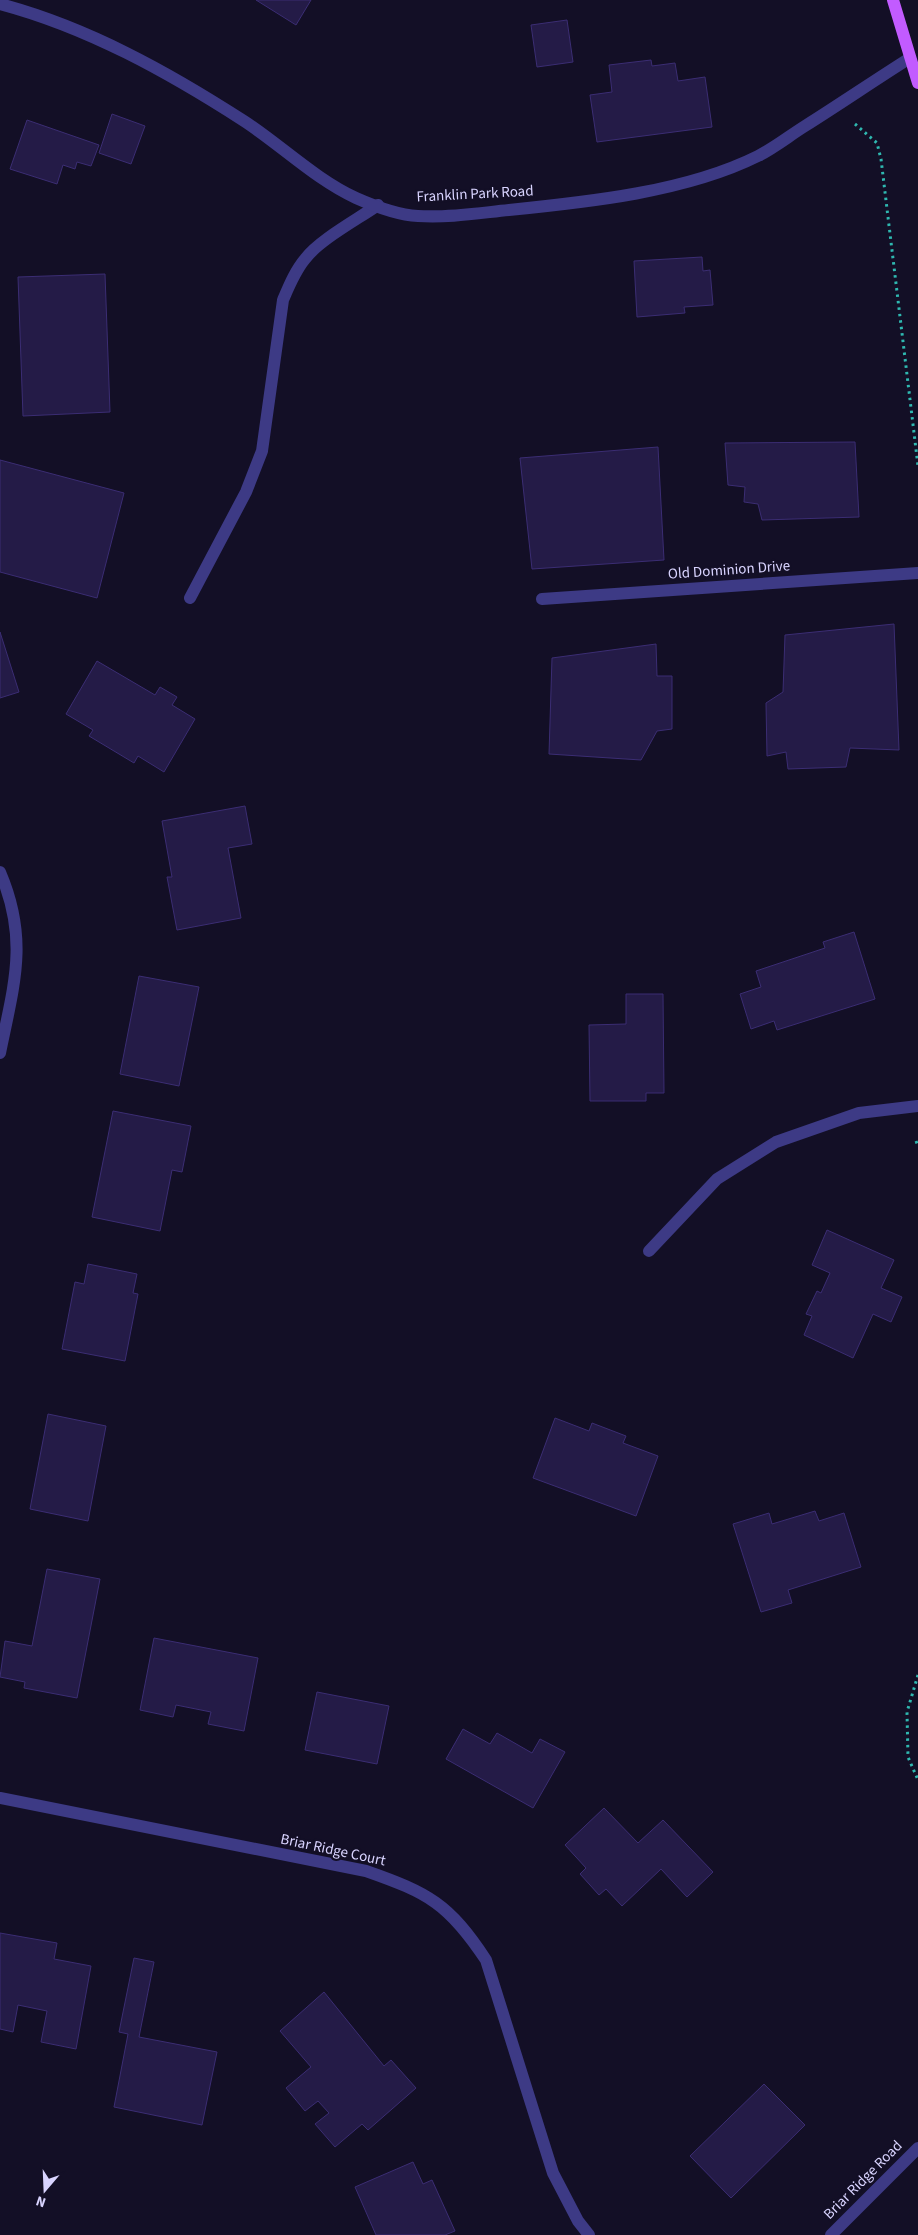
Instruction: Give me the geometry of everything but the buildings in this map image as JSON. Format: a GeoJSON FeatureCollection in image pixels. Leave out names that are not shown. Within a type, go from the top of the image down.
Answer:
{"type":"FeatureCollection","features":[{"type":"Feature","properties":{"kind":"main road"},"geometry":{"type":"LineString","coordinates":[[893,0],[914,58],[918,83]]}},
{"type":"Feature","properties":{"kind":"street","name":"Franklin Park Road"},"geometry":{"type":"LineString","coordinates":[[0,4],[37,14],[111,45],[179,80],[246,122],[327,182],[356,198],[378,206],[418,216],[456,215],[559,205],[634,193],[714,174],[759,156],[914,58]]}},
{"type":"Feature","properties":{"kind":"street"},"geometry":{"type":"LineString","coordinates":[[190,598],[246,492],[262,451],[283,300],[290,282],[306,257],[336,233],[378,206]]}},
{"type":"Feature","properties":{"kind":"street","name":"Old Dominion Drive"},"geometry":{"type":"LineString","coordinates":[[542,599],[918,573]]}},
{"type":"Feature","properties":{"kind":"street"},"geometry":{"type":"LineString","coordinates":[[0,872],[10,896],[18,935],[16,972],[0,1053]]}},
{"type":"Feature","properties":{"kind":"street"},"geometry":{"type":"LineString","coordinates":[[649,1251],[717,1179],[776,1142],[859,1112],[918,1106]]}},
{"type":"Feature","properties":{"kind":"street","name":"Briar Ridge Court"},"geometry":{"type":"LineString","coordinates":[[0,1798],[366,1871],[409,1886],[440,1904],[466,1929],[486,1960],[553,2173],[578,2221],[589,2235]]}},
{"type":"Feature","properties":{"kind":"street","name":"Briar Ridge Road"},"geometry":{"type":"LineString","coordinates":[[831,2235],[918,2148]]}},
{"type":"Feature","properties":{"kind":"path"},"geometry":{"type":"LineString","coordinates":[[840,104],[858,127],[877,143],[881,159],[918,466]]}},
{"type":"Feature","properties":{"kind":"path"},"geometry":{"type":"LineString","coordinates":[[916,1141],[918,1146]]}},
{"type":"Feature","properties":{"kind":"path"},"geometry":{"type":"LineString","coordinates":[[918,1675],[907,1712],[908,1757],[918,1780]]}}]}
